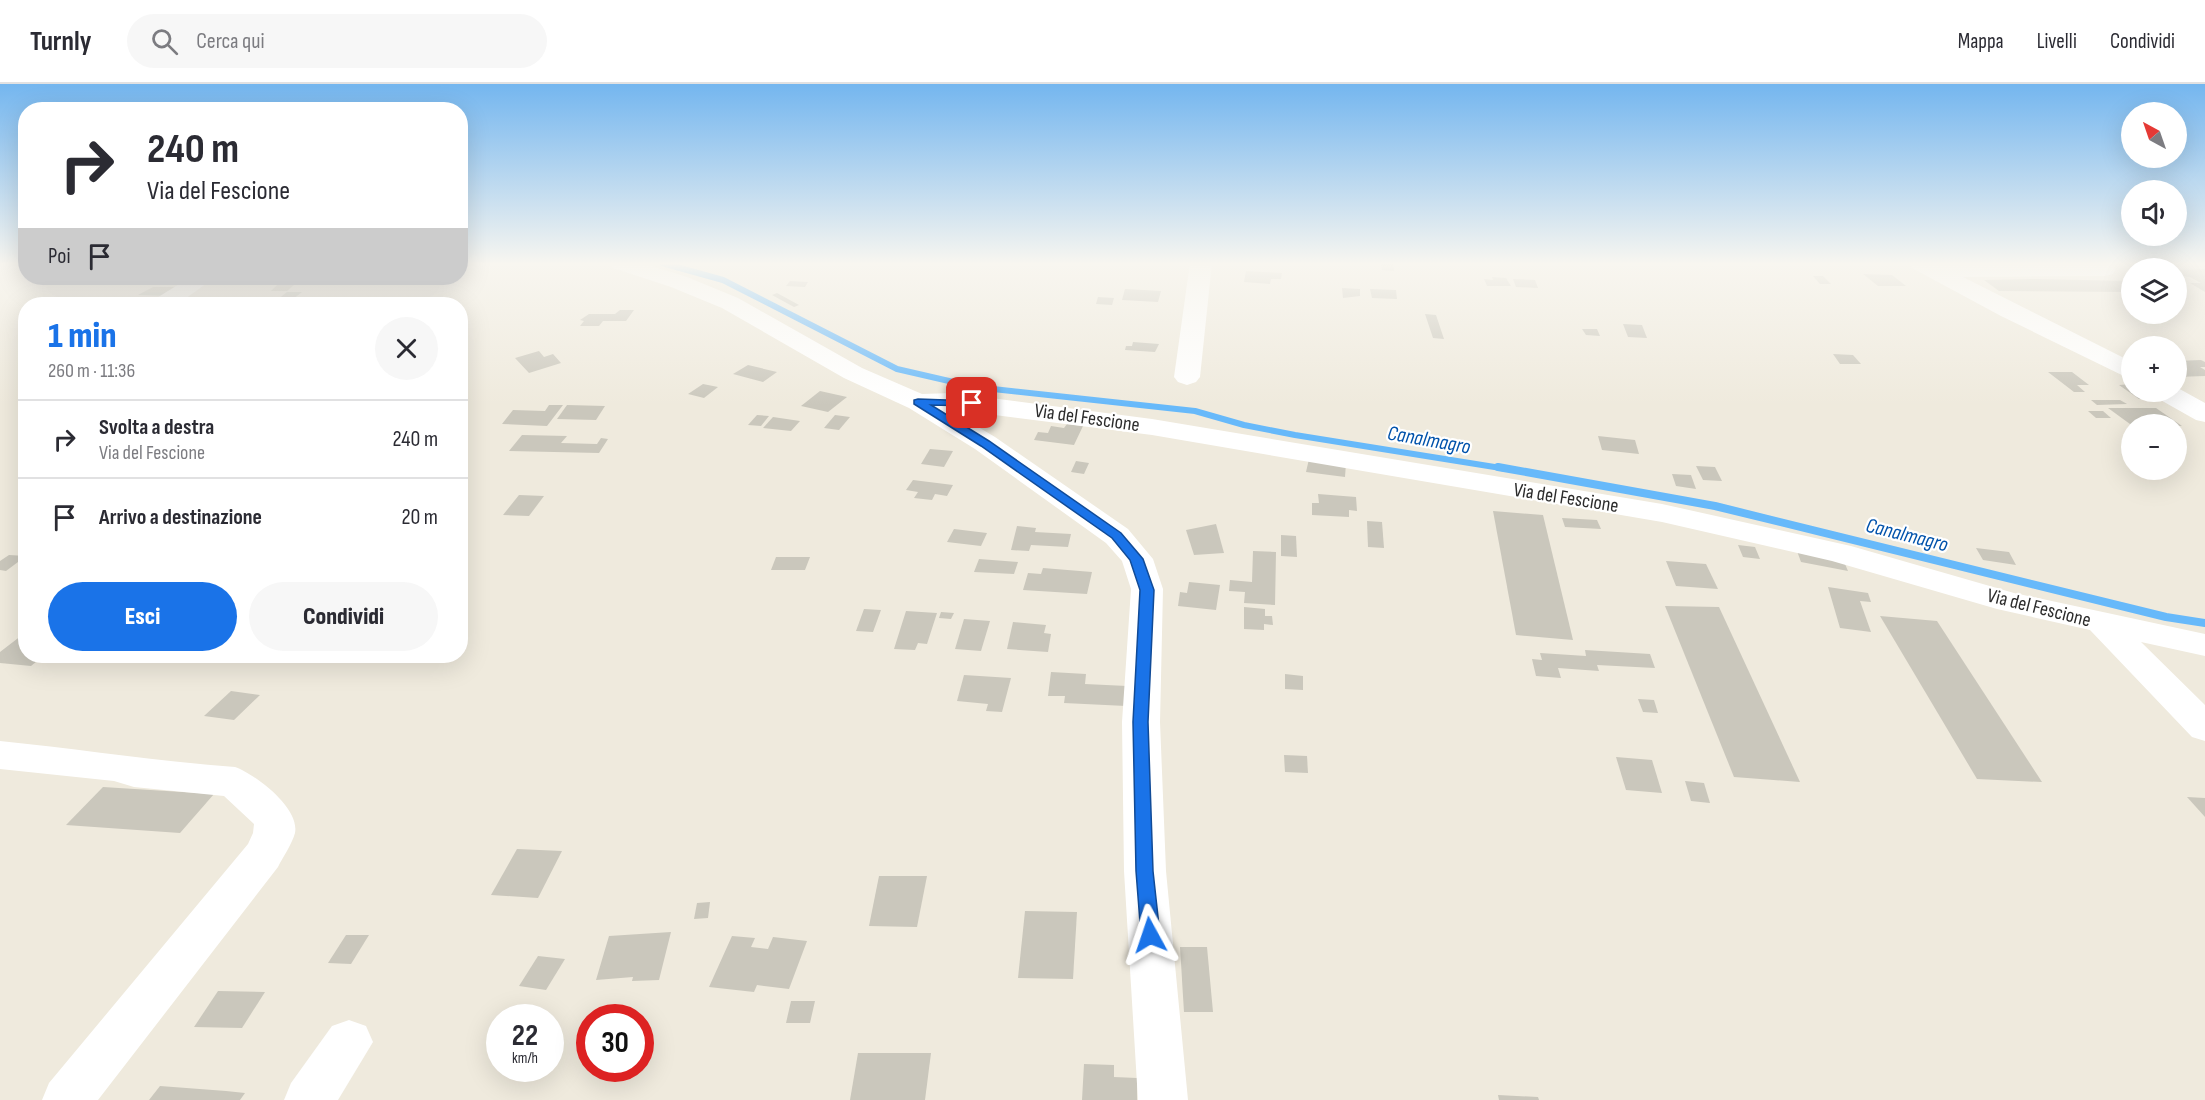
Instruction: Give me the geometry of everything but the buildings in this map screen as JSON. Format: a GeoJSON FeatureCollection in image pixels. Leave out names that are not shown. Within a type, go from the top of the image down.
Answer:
{"type":"FeatureCollection","features":[{"type":"Feature","properties":{"kind":"street"},"geometry":{"type":"LineString","coordinates":[[743,310],[853,373],[918,402],[985,443],[1117,536],[1137,559],[1147,590],[1141,722],[1145,871],[1169,1088]]}},
{"type":"Feature","properties":{"kind":"street"},"geometry":{"type":"LineString","coordinates":[[1187,377],[1195,310]]}},
{"type":"Feature","properties":{"kind":"street"},"geometry":{"type":"LineString","coordinates":[[2011,310],[2121,366]]}},
{"type":"Feature","properties":{"kind":"street","name":"Via del Fescione"},"geometry":{"type":"LineString","coordinates":[[918,402],[953,401],[1152,427],[1662,513],[1840,553],[2009,602],[2205,645]]}},
{"type":"Feature","properties":{"kind":"street"},"geometry":{"type":"LineString","coordinates":[[2184,402],[2205,414]]}},
{"type":"Feature","properties":{"kind":"street"},"geometry":{"type":"LineString","coordinates":[[2102,623],[2205,728]]}},
{"type":"Feature","properties":{"kind":"street"},"geometry":{"type":"LineString","coordinates":[[0,755],[116,767],[134,773],[235,782],[274,819],[274,833],[263,855],[67,1100]]}},
{"type":"Feature","properties":{"kind":"street"},"geometry":{"type":"LineString","coordinates":[[309,1100],[349,1042]]}},
{"type":"Feature","properties":{"kind":"waterway","name":"Canalmagro"},"geometry":{"type":"LineString","coordinates":[[782,310],[897,369],[975,387],[1195,411],[1244,425],[1295,435],[1507,469]]}},
{"type":"Feature","properties":{"kind":"waterway","name":"Canalmagro"},"geometry":{"type":"LineString","coordinates":[[1498,467],[1715,506],[2166,617],[2205,623]]}},
{"type":"Feature","properties":{"kind":"route"},"geometry":{"type":"LineString","coordinates":[[972,403],[918,402],[985,443],[1117,536],[1137,559],[1147,590],[1141,722],[1145,871],[1150,935]]}}]}
